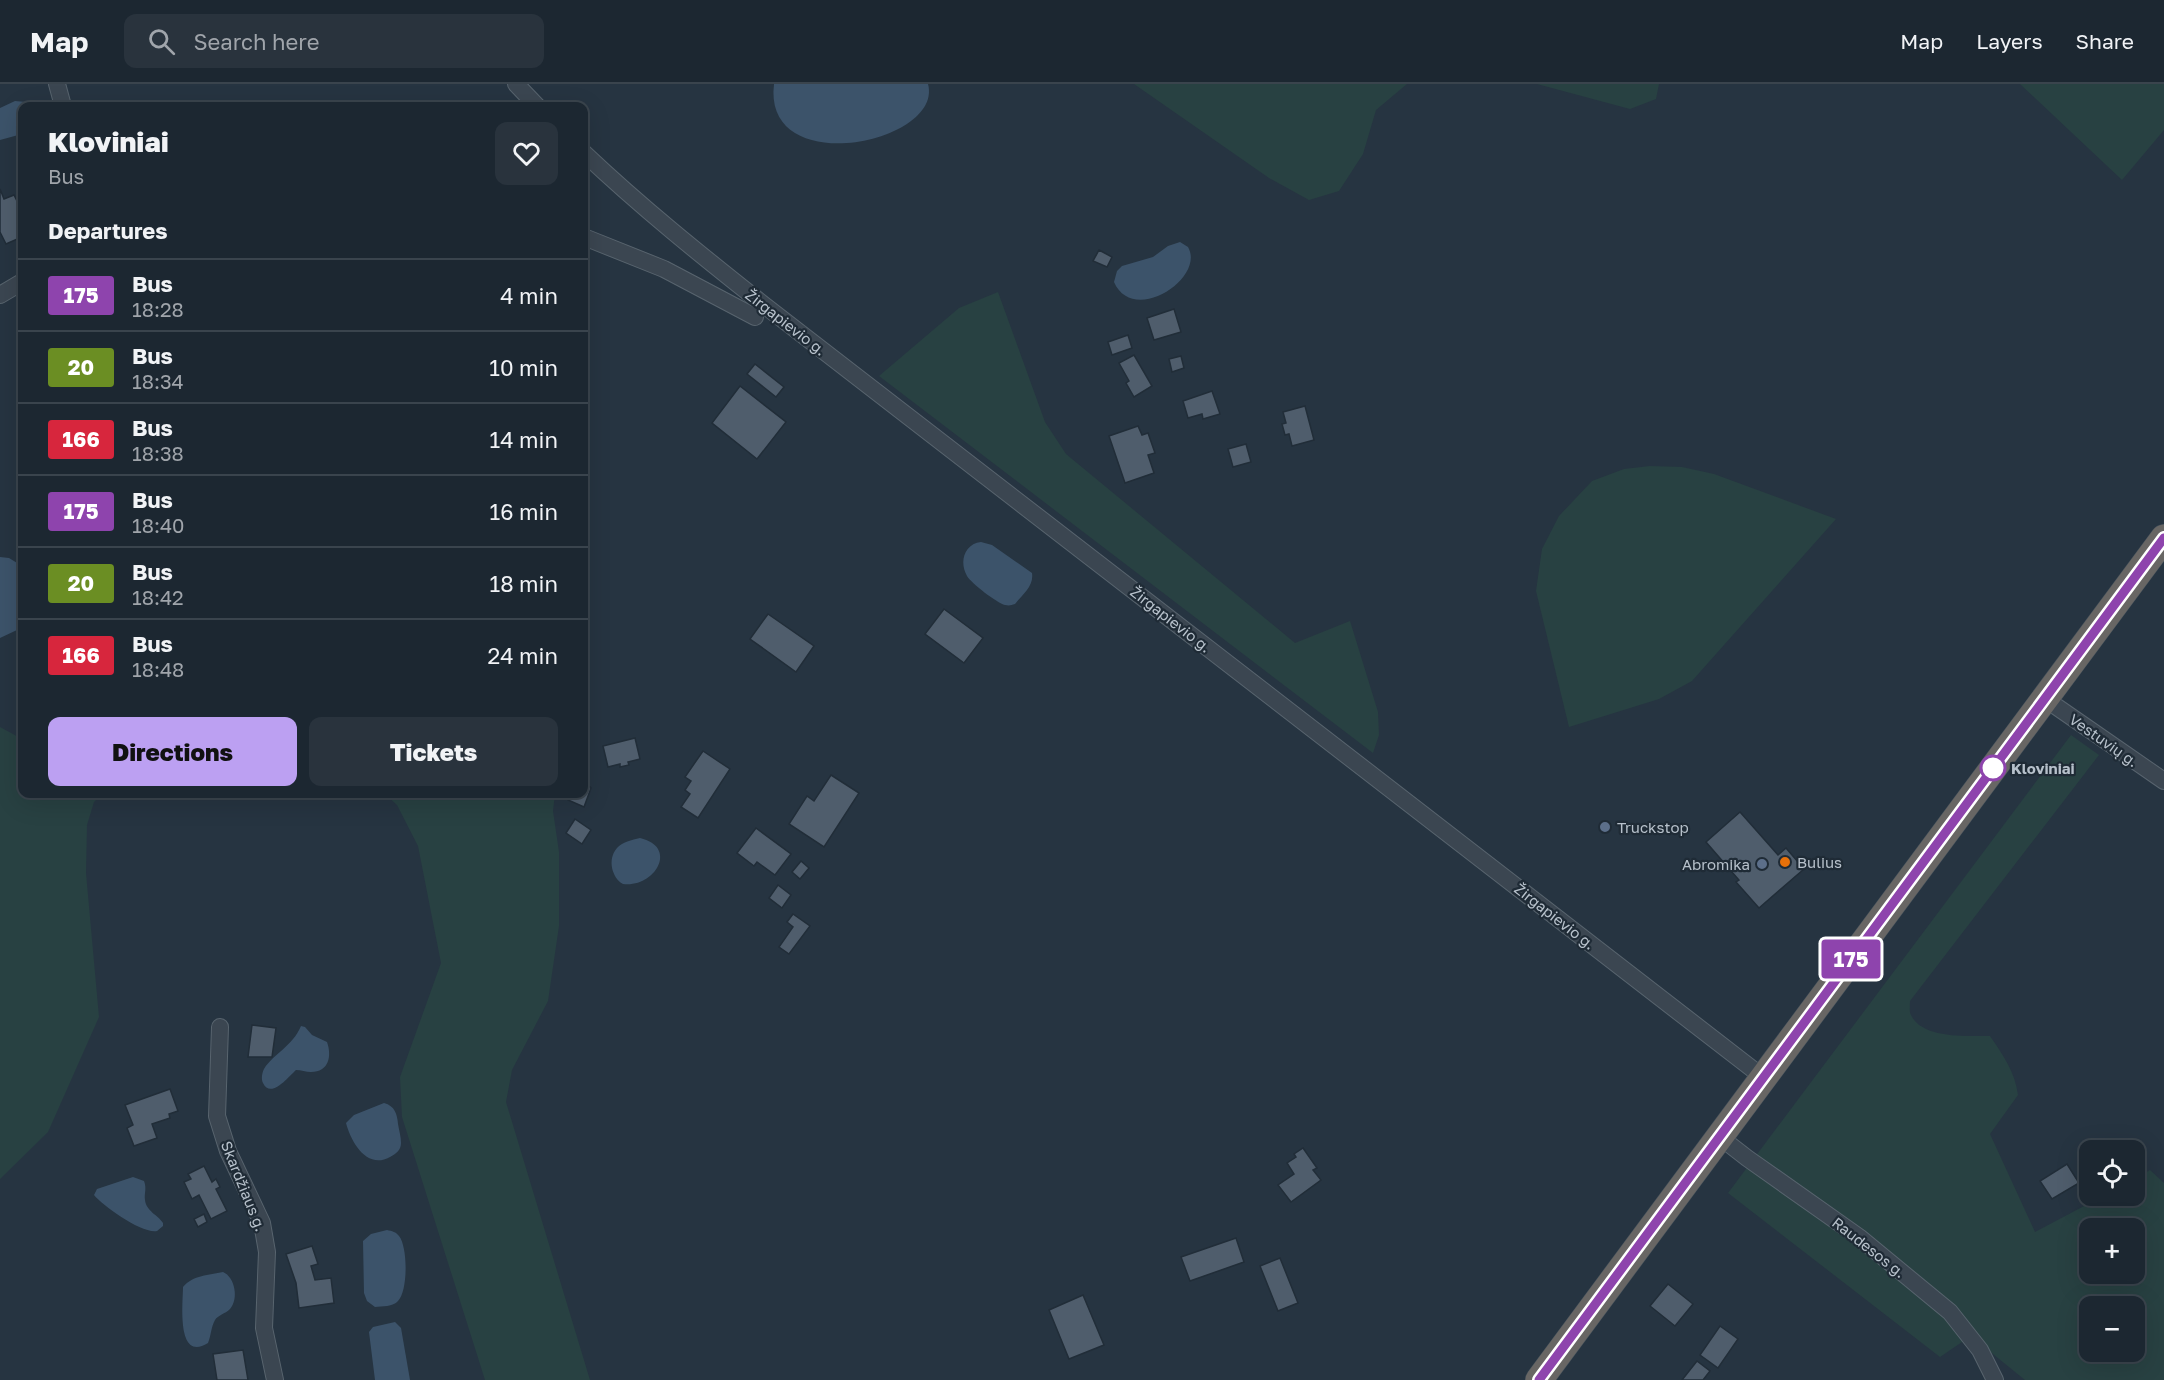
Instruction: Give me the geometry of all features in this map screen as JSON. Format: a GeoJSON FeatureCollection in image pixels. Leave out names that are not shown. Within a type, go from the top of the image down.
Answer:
{"type":"FeatureCollection","features":[{"type":"Feature","properties":{"kind":"highway"},"geometry":{"type":"LineString","coordinates":[[1539,1380],[2164,538]]}},
{"type":"Feature","properties":{"kind":"street"},"geometry":{"type":"LineString","coordinates":[[57,84],[62,102]]}},
{"type":"Feature","properties":{"kind":"street"},"geometry":{"type":"LineString","coordinates":[[516,84],[531,102]]}},
{"type":"Feature","properties":{"kind":"street","name":"Žirgapievio g."},"geometry":{"type":"LineString","coordinates":[[588,157],[626,194],[745,290],[1764,1078]]}},
{"type":"Feature","properties":{"kind":"street"},"geometry":{"type":"LineString","coordinates":[[588,239],[663,269],[755,317]]}},
{"type":"Feature","properties":{"kind":"street"},"geometry":{"type":"LineString","coordinates":[[0,295],[18,284]]}},
{"type":"Feature","properties":{"kind":"street","name":"Vestuvių g."},"geometry":{"type":"LineString","coordinates":[[2044,698],[2164,781]]}},
{"type":"Feature","properties":{"kind":"street","name":"Skardžiaus g."},"geometry":{"type":"LineString","coordinates":[[220,1027],[217,1116],[228,1151],[262,1223],[267,1252],[264,1328],[275,1380]]}},
{"type":"Feature","properties":{"kind":"street","name":"Raudesos g."},"geometry":{"type":"LineString","coordinates":[[1720,1137],[1859,1237],[1950,1312],[1980,1350],[1995,1380]]}},
{"type":"Feature","properties":{"kind":"green space"},"geometry":{"type":"Polygon","coordinates":[[[1134,84],[1407,84],[1376,110],[1363,154],[1339,191],[1309,200],[1269,178],[1134,84]]]}},
{"type":"Feature","properties":{"kind":"green space"},"geometry":{"type":"Polygon","coordinates":[[[1537,84],[1659,84],[1656,99],[1630,109],[1537,84]]]}},
{"type":"Feature","properties":{"kind":"green space"},"geometry":{"type":"Polygon","coordinates":[[[2020,84],[2164,84],[2164,130],[2122,180],[2020,84]]]}},
{"type":"Feature","properties":{"kind":"green space"},"geometry":{"type":"Polygon","coordinates":[[[998,292],[1045,422],[1066,454],[1295,643],[1350,621],[1378,712],[1379,735],[1373,753],[879,376],[959,308],[998,292]]]}},
{"type":"Feature","properties":{"kind":"green space"},"geometry":{"type":"Polygon","coordinates":[[[1650,466],[1682,467],[1714,474],[1836,519],[1692,681],[1659,699],[1569,727],[1536,591],[1542,549],[1559,516],[1592,481],[1624,469],[1650,466]]]}},
{"type":"Feature","properties":{"kind":"green space"},"geometry":{"type":"Polygon","coordinates":[[[0,727],[18,737],[18,798],[98,798],[94,802],[87,825],[86,873],[99,1017],[48,1132],[0,1179],[0,727]]]}},
{"type":"Feature","properties":{"kind":"green space"},"geometry":{"type":"Polygon","coordinates":[[[2071,735],[2099,755],[1910,1001],[1910,1010],[1917,1023],[1935,1032],[1958,1036],[1990,1036],[2004,1057],[2018,1095],[1990,1134],[2035,1232],[2084,1206],[2145,1206],[2145,1173],[2150,1170],[2164,1183],[2164,1380],[2025,1380],[1988,1350],[1962,1342],[1940,1357],[1728,1193],[2071,735]]]}},
{"type":"Feature","properties":{"kind":"green space"},"geometry":{"type":"Polygon","coordinates":[[[389,798],[555,798],[553,811],[559,852],[559,926],[548,1001],[512,1070],[506,1102],[590,1380],[485,1380],[402,1117],[400,1077],[441,963],[418,846],[397,805],[389,798]]]}},
{"type":"Feature","properties":{"kind":"water"},"geometry":{"type":"Polygon","coordinates":[[[774,84],[928,84],[925,105],[909,123],[883,136],[852,142],[822,142],[795,133],[778,114],[774,84]]]}},
{"type":"Feature","properties":{"kind":"water"},"geometry":{"type":"Polygon","coordinates":[[[15,101],[26,102],[18,102],[18,135],[0,140],[0,108],[15,101]]]}},
{"type":"Feature","properties":{"kind":"water"},"geometry":{"type":"Polygon","coordinates":[[[1180,242],[1188,247],[1191,259],[1187,272],[1165,293],[1151,298],[1136,299],[1123,294],[1114,282],[1117,271],[1122,266],[1153,257],[1168,246],[1180,242]]]}},
{"type":"Feature","properties":{"kind":"water"},"geometry":{"type":"Polygon","coordinates":[[[975,543],[992,545],[1032,573],[1030,586],[1015,604],[1005,605],[996,601],[967,576],[963,565],[965,554],[975,543]]]}},
{"type":"Feature","properties":{"kind":"water"},"geometry":{"type":"Polygon","coordinates":[[[0,557],[9,558],[18,564],[18,629],[0,638],[0,557]]]}},
{"type":"Feature","properties":{"kind":"water"},"geometry":{"type":"Polygon","coordinates":[[[640,838],[652,843],[658,850],[660,858],[658,866],[645,880],[635,884],[623,884],[614,873],[612,857],[622,844],[640,838]]]}},
{"type":"Feature","properties":{"kind":"water"},"geometry":{"type":"Polygon","coordinates":[[[301,1026],[312,1035],[327,1042],[328,1062],[317,1071],[296,1070],[275,1088],[266,1088],[262,1080],[264,1069],[288,1045],[301,1026]]]}},
{"type":"Feature","properties":{"kind":"water"},"geometry":{"type":"Polygon","coordinates":[[[384,1103],[391,1106],[396,1114],[401,1145],[398,1152],[392,1156],[374,1160],[367,1157],[356,1146],[346,1123],[354,1115],[384,1103]]]}},
{"type":"Feature","properties":{"kind":"water"},"geometry":{"type":"Polygon","coordinates":[[[133,1177],[144,1181],[146,1204],[163,1223],[157,1231],[150,1231],[133,1224],[94,1195],[97,1189],[133,1177]]]}},
{"type":"Feature","properties":{"kind":"water"},"geometry":{"type":"Polygon","coordinates":[[[387,1230],[397,1234],[402,1242],[405,1259],[404,1288],[396,1303],[375,1307],[367,1301],[364,1293],[363,1241],[371,1234],[387,1230]]]}},
{"type":"Feature","properties":{"kind":"water"},"geometry":{"type":"Polygon","coordinates":[[[223,1272],[233,1283],[235,1294],[233,1305],[215,1320],[208,1343],[198,1347],[191,1345],[186,1338],[182,1317],[183,1287],[196,1278],[223,1272]]]}},
{"type":"Feature","properties":{"kind":"water"},"geometry":{"type":"Polygon","coordinates":[[[395,1322],[401,1328],[410,1380],[375,1380],[369,1332],[373,1327],[395,1322]]]}},
{"type":"Feature","properties":{"kind":"building"},"geometry":{"type":"Polygon","coordinates":[[[0,189],[4,199],[14,195],[18,203],[18,239],[6,244],[0,232],[0,189]]]}},
{"type":"Feature","properties":{"kind":"building"},"geometry":{"type":"Polygon","coordinates":[[[1099,250],[1112,257],[1107,267],[1093,261],[1099,250]]]}},
{"type":"Feature","properties":{"kind":"building"},"geometry":{"type":"Polygon","coordinates":[[[1174,309],[1181,332],[1154,340],[1147,318],[1174,309]]]}},
{"type":"Feature","properties":{"kind":"building"},"geometry":{"type":"Polygon","coordinates":[[[1128,335],[1132,348],[1112,355],[1108,342],[1128,335]]]}},
{"type":"Feature","properties":{"kind":"building"},"geometry":{"type":"Polygon","coordinates":[[[1134,355],[1152,386],[1134,397],[1126,383],[1129,381],[1119,363],[1134,355]]]}},
{"type":"Feature","properties":{"kind":"building"},"geometry":{"type":"Polygon","coordinates":[[[1181,356],[1184,368],[1172,372],[1169,359],[1181,356]]]}},
{"type":"Feature","properties":{"kind":"building"},"geometry":{"type":"Polygon","coordinates":[[[755,364],[784,387],[776,397],[747,374],[755,364]]]}},
{"type":"Feature","properties":{"kind":"building"},"geometry":{"type":"Polygon","coordinates":[[[740,386],[786,422],[757,459],[712,423],[740,386]]]}},
{"type":"Feature","properties":{"kind":"building"},"geometry":{"type":"Polygon","coordinates":[[[1212,391],[1220,414],[1203,419],[1202,414],[1188,418],[1183,401],[1212,391]]]}},
{"type":"Feature","properties":{"kind":"building"},"geometry":{"type":"Polygon","coordinates":[[[1305,406],[1314,440],[1292,446],[1289,434],[1285,435],[1282,424],[1286,423],[1283,412],[1305,406]]]}},
{"type":"Feature","properties":{"kind":"building"},"geometry":{"type":"Polygon","coordinates":[[[1138,426],[1142,435],[1148,433],[1155,453],[1148,455],[1154,473],[1125,483],[1109,436],[1138,426]]]}},
{"type":"Feature","properties":{"kind":"building"},"geometry":{"type":"Polygon","coordinates":[[[1246,444],[1251,462],[1233,467],[1228,449],[1246,444]]]}},
{"type":"Feature","properties":{"kind":"building"},"geometry":{"type":"Polygon","coordinates":[[[944,609],[983,638],[964,663],[925,634],[944,609]]]}},
{"type":"Feature","properties":{"kind":"building"},"geometry":{"type":"Polygon","coordinates":[[[768,614],[814,646],[796,672],[750,639],[768,614]]]}},
{"type":"Feature","properties":{"kind":"building"},"geometry":{"type":"Polygon","coordinates":[[[635,738],[640,759],[628,762],[629,765],[620,767],[620,764],[608,767],[603,746],[635,738]]]}},
{"type":"Feature","properties":{"kind":"building"},"geometry":{"type":"Polygon","coordinates":[[[703,751],[730,769],[698,818],[681,807],[690,794],[685,790],[691,781],[685,777],[703,751]]]}},
{"type":"Feature","properties":{"kind":"building"},"geometry":{"type":"Polygon","coordinates":[[[831,775],[859,793],[824,847],[789,824],[807,796],[814,801],[831,775]]]}},
{"type":"Feature","properties":{"kind":"building"},"geometry":{"type":"Polygon","coordinates":[[[569,798],[587,798],[584,807],[568,800],[569,798]]]}},
{"type":"Feature","properties":{"kind":"building","name":"Abromika"},"geometry":{"type":"Polygon","coordinates":[[[1740,812],[1778,855],[1786,848],[1804,869],[1759,908],[1736,882],[1739,880],[1706,842],[1740,812]]]}},
{"type":"Feature","properties":{"kind":"building"},"geometry":{"type":"Polygon","coordinates":[[[575,819],[591,830],[582,844],[566,833],[575,819]]]}},
{"type":"Feature","properties":{"kind":"building"},"geometry":{"type":"Polygon","coordinates":[[[756,828],[791,854],[775,875],[757,862],[754,866],[737,853],[756,828]]]}},
{"type":"Feature","properties":{"kind":"building"},"geometry":{"type":"Polygon","coordinates":[[[801,861],[809,868],[800,879],[792,872],[801,861]]]}},
{"type":"Feature","properties":{"kind":"building"},"geometry":{"type":"Polygon","coordinates":[[[778,885],[791,895],[782,908],[769,898],[778,885]]]}},
{"type":"Feature","properties":{"kind":"building"},"geometry":{"type":"Polygon","coordinates":[[[793,914],[810,926],[789,954],[779,947],[793,927],[787,922],[793,914]]]}},
{"type":"Feature","properties":{"kind":"building"},"geometry":{"type":"Polygon","coordinates":[[[252,1025],[276,1028],[272,1057],[248,1057],[252,1025]]]}},
{"type":"Feature","properties":{"kind":"building"},"geometry":{"type":"Polygon","coordinates":[[[170,1089],[178,1111],[169,1114],[170,1118],[152,1124],[157,1138],[134,1146],[127,1128],[133,1125],[125,1105],[170,1089]]]}},
{"type":"Feature","properties":{"kind":"building"},"geometry":{"type":"Polygon","coordinates":[[[1303,1148],[1317,1168],[1313,1170],[1321,1180],[1291,1202],[1278,1185],[1294,1174],[1287,1163],[1303,1148]]]}},
{"type":"Feature","properties":{"kind":"building"},"geometry":{"type":"Polygon","coordinates":[[[2067,1164],[2079,1183],[2052,1199],[2040,1181],[2067,1164]]]}},
{"type":"Feature","properties":{"kind":"building"},"geometry":{"type":"Polygon","coordinates":[[[204,1166],[212,1182],[216,1179],[220,1187],[216,1189],[227,1211],[211,1219],[199,1195],[192,1199],[184,1182],[191,1179],[188,1174],[204,1166]]]}},
{"type":"Feature","properties":{"kind":"building"},"geometry":{"type":"Polygon","coordinates":[[[204,1214],[207,1222],[198,1227],[194,1219],[204,1214]]]}},
{"type":"Feature","properties":{"kind":"building"},"geometry":{"type":"Polygon","coordinates":[[[1236,1238],[1244,1262],[1190,1281],[1181,1257],[1236,1238]]]}},
{"type":"Feature","properties":{"kind":"building"},"geometry":{"type":"Polygon","coordinates":[[[312,1246],[318,1264],[311,1266],[315,1280],[331,1278],[334,1303],[299,1308],[296,1283],[286,1254],[312,1246]]]}},
{"type":"Feature","properties":{"kind":"building"},"geometry":{"type":"Polygon","coordinates":[[[1280,1258],[1298,1303],[1278,1311],[1260,1266],[1280,1258]]]}},
{"type":"Feature","properties":{"kind":"building"},"geometry":{"type":"Polygon","coordinates":[[[1668,1284],[1693,1304],[1675,1326],[1650,1306],[1668,1284]]]}},
{"type":"Feature","properties":{"kind":"building"},"geometry":{"type":"Polygon","coordinates":[[[1083,1295],[1104,1345],[1069,1359],[1049,1310],[1083,1295]]]}},
{"type":"Feature","properties":{"kind":"building"},"geometry":{"type":"Polygon","coordinates":[[[1720,1326],[1738,1339],[1718,1368],[1700,1355],[1720,1326]]]}},
{"type":"Feature","properties":{"kind":"building"},"geometry":{"type":"Polygon","coordinates":[[[243,1350],[248,1380],[217,1380],[213,1354],[243,1350]]]}},
{"type":"Feature","properties":{"kind":"building"},"geometry":{"type":"Polygon","coordinates":[[[1697,1361],[1710,1371],[1703,1380],[1682,1380],[1697,1361]]]}},
{"type":"Feature","properties":{"kind":"bus line","name":"175"},"geometry":{"type":"LineString","coordinates":[[1539,1380],[2164,538]]}},
{"type":"Feature","properties":{"kind":"place","name":"Kloviniai"},"geometry":{"type":"Point","coordinates":[1993,768]}},
{"type":"Feature","properties":{"kind":"place","name":"Truckstop"},"geometry":{"type":"Point","coordinates":[1605,827]}},
{"type":"Feature","properties":{"kind":"place","name":"Bulius"},"geometry":{"type":"Point","coordinates":[1785,862]}},
{"type":"Feature","properties":{"kind":"place","name":"Abromika"},"geometry":{"type":"Point","coordinates":[1762,864]}}]}
